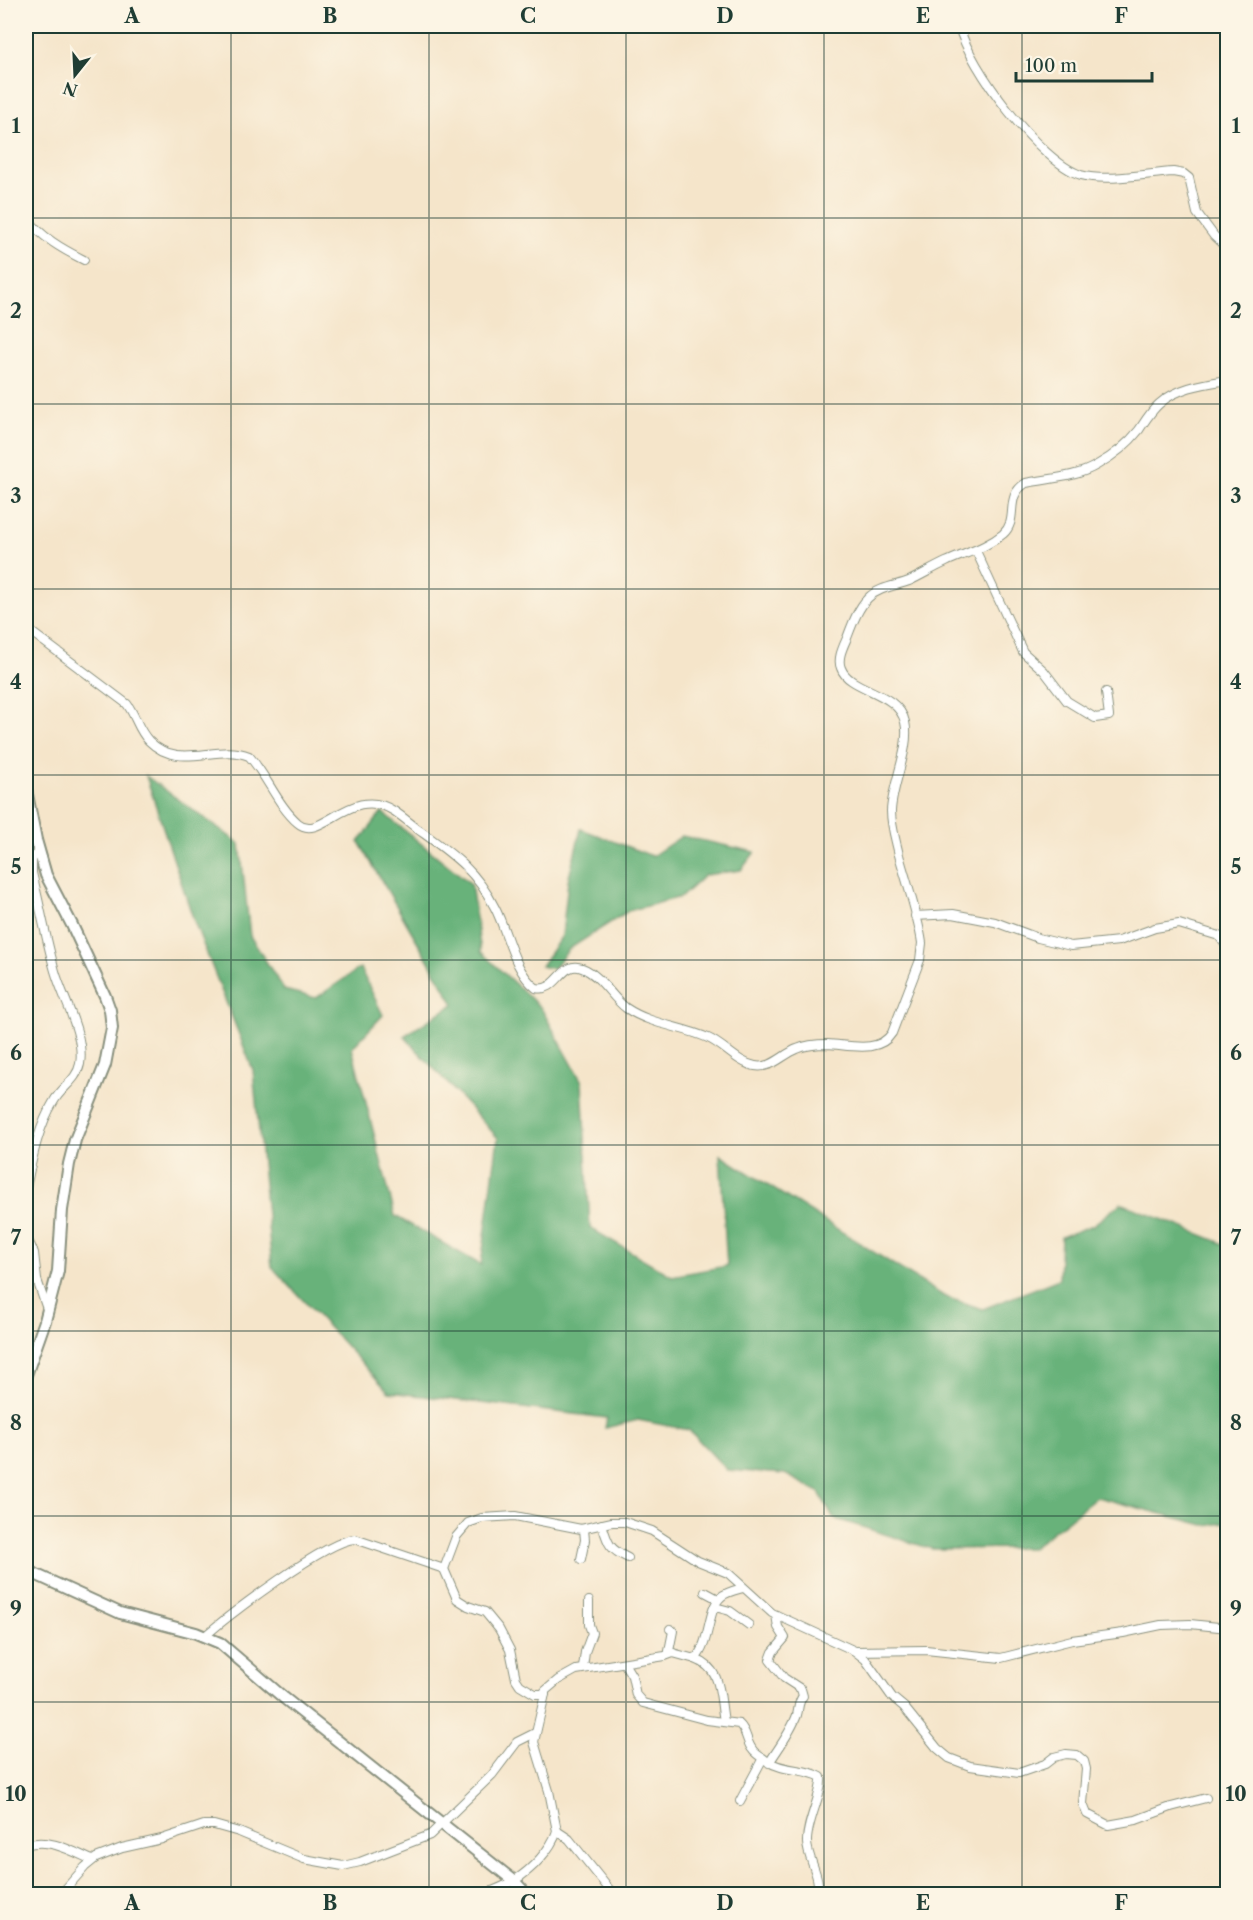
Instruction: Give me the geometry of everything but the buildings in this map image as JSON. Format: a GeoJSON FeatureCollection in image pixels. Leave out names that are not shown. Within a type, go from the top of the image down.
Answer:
{"type":"FeatureCollection","features":[{"type":"Feature","properties":{"kind":"street"},"geometry":{"type":"LineString","coordinates":[[959,26],[968,51],[1002,101],[1022,127],[1056,161],[1083,175],[1100,177],[1173,172],[1184,174],[1189,178],[1197,213],[1227,249]]}},
{"type":"Feature","properties":{"kind":"street"},"geometry":{"type":"LineString","coordinates":[[26,217],[57,246],[84,260]]}},
{"type":"Feature","properties":{"kind":"street"},"geometry":{"type":"LineString","coordinates":[[26,628],[127,704],[133,711],[143,734],[153,744],[183,757],[226,753],[249,756],[292,817],[302,826],[307,828],[318,826],[344,810],[361,803],[374,802],[394,811],[472,871],[494,906],[525,976],[536,988],[549,987],[569,968],[579,967],[592,973],[614,997],[631,1011],[657,1023],[708,1038],[750,1065],[768,1065],[805,1047],[828,1044],[865,1047],[884,1042],[889,1038],[898,1021],[922,950],[921,934],[894,834],[891,811],[906,736],[904,718],[896,706],[849,679],[841,669],[840,658],[861,606],[870,596],[882,589],[908,581],[996,539],[1008,529],[1013,498],[1022,486],[1032,482],[1078,474],[1092,468],[1129,442],[1153,410],[1168,397],[1190,387],[1227,380]]}},
{"type":"Feature","properties":{"kind":"street"},"geometry":{"type":"LineString","coordinates":[[976,550],[1023,652],[1044,671],[1066,701],[1095,718],[1109,716],[1106,692]]}},
{"type":"Feature","properties":{"kind":"street"},"geometry":{"type":"LineString","coordinates":[[26,789],[46,875],[105,996],[112,1028],[105,1065],[75,1140],[69,1164],[62,1210],[58,1271],[48,1312],[26,1375]]}},
{"type":"Feature","properties":{"kind":"street"},"geometry":{"type":"LineString","coordinates":[[26,1188],[43,1124],[56,1098],[75,1077],[81,1055],[50,953],[32,873],[32,859],[39,851]]}},
{"type":"Feature","properties":{"kind":"street"},"geometry":{"type":"LineString","coordinates":[[915,916],[952,914],[995,922],[1038,938],[1071,946],[1119,941],[1155,928],[1179,924],[1219,936],[1227,948]]}},
{"type":"Feature","properties":{"kind":"street"},"geometry":{"type":"LineString","coordinates":[[26,1236],[33,1253],[39,1288],[48,1312]]}},
{"type":"Feature","properties":{"kind":"street"},"geometry":{"type":"LineString","coordinates":[[545,1694],[535,1694],[520,1685],[516,1678],[510,1650],[499,1629],[485,1612],[457,1599],[444,1569],[456,1537],[468,1523],[482,1518],[515,1516],[584,1529],[612,1522],[625,1522],[652,1531],[698,1561],[728,1573],[765,1608],[776,1615],[855,1651],[926,1650],[1001,1658],[1078,1639],[1161,1625],[1190,1624],[1227,1628]]}},
{"type":"Feature","properties":{"kind":"street"},"geometry":{"type":"LineString","coordinates":[[602,1524],[610,1547],[614,1552],[628,1558]]}},
{"type":"Feature","properties":{"kind":"street"},"geometry":{"type":"LineString","coordinates":[[581,1559],[585,1540],[584,1529]]}},
{"type":"Feature","properties":{"kind":"street"},"geometry":{"type":"LineString","coordinates":[[205,1636],[251,1600],[345,1540],[355,1539],[444,1569]]}},
{"type":"Feature","properties":{"kind":"street"},"geometry":{"type":"LineString","coordinates":[[26,1570],[120,1613],[205,1636],[226,1648],[284,1698],[514,1881],[526,1894]]}},
{"type":"Feature","properties":{"kind":"street"},"geometry":{"type":"LineString","coordinates":[[695,1659],[702,1651],[717,1603],[726,1593],[743,1588]]}},
{"type":"Feature","properties":{"kind":"street"},"geometry":{"type":"LineString","coordinates":[[705,1592],[749,1625]]}},
{"type":"Feature","properties":{"kind":"street"},"geometry":{"type":"LineString","coordinates":[[583,1668],[585,1652],[592,1633],[589,1625],[590,1601]]}},
{"type":"Feature","properties":{"kind":"street"},"geometry":{"type":"LineString","coordinates":[[740,1801],[766,1760],[784,1741],[798,1714],[799,1701],[803,1696],[801,1689],[784,1678],[770,1660],[773,1652],[785,1638],[778,1627],[776,1615]]}},
{"type":"Feature","properties":{"kind":"street"},"geometry":{"type":"LineString","coordinates":[[670,1629],[673,1631],[669,1651],[707,1664],[716,1674],[724,1721]]}},
{"type":"Feature","properties":{"kind":"street"},"geometry":{"type":"LineString","coordinates":[[855,1651],[865,1659],[892,1697],[904,1707],[937,1748],[949,1758],[970,1766],[1019,1773],[1045,1764],[1054,1757],[1066,1754],[1077,1755],[1084,1761],[1086,1769],[1083,1804],[1087,1814],[1108,1825],[1129,1822],[1158,1814],[1171,1807],[1206,1798]]}},
{"type":"Feature","properties":{"kind":"street"},"geometry":{"type":"LineString","coordinates":[[485,1894],[514,1881],[544,1853],[557,1831],[549,1791],[534,1742],[545,1692],[558,1680],[583,1668],[624,1663],[673,1653]]}},
{"type":"Feature","properties":{"kind":"street"},"geometry":{"type":"LineString","coordinates":[[624,1663],[632,1676],[636,1695],[643,1704],[707,1720],[734,1722],[743,1727],[752,1750],[766,1760],[783,1768],[821,1777],[821,1786],[811,1814],[807,1844],[818,1894]]}},
{"type":"Feature","properties":{"kind":"street"},"geometry":{"type":"LineString","coordinates":[[61,1894],[92,1860],[122,1848],[162,1839],[194,1827],[214,1825],[239,1832],[304,1859],[343,1866],[360,1862],[430,1835],[492,1775],[517,1742],[535,1732]]}},
{"type":"Feature","properties":{"kind":"street"},"geometry":{"type":"LineString","coordinates":[[557,1831],[569,1839],[613,1894]]}},
{"type":"Feature","properties":{"kind":"street"},"geometry":{"type":"LineString","coordinates":[[26,1845],[33,1842],[48,1843],[92,1860]]}},
{"type":"Feature","properties":{"kind":"green space"},"geometry":{"type":"Polygon","coordinates":[[[146,776],[240,844],[250,936],[284,990],[316,998],[360,968],[383,1015],[352,1048],[395,1216],[481,1265],[498,1138],[404,1036],[454,1004],[359,842],[382,812],[471,884],[481,952],[541,1008],[582,1082],[590,1228],[672,1276],[727,1266],[720,1155],[945,1297],[983,1309],[1059,1279],[1061,1237],[1093,1225],[1121,1203],[1227,1245],[1227,1523],[1204,1525],[1097,1497],[1032,1548],[932,1549],[833,1518],[819,1492],[785,1474],[727,1470],[689,1430],[638,1420],[605,1428],[607,1418],[389,1392],[272,1267],[253,1070],[194,921],[146,776]]]}},
{"type":"Feature","properties":{"kind":"green space"},"geometry":{"type":"Polygon","coordinates":[[[581,829],[652,856],[682,836],[755,852],[741,870],[705,875],[681,897],[628,911],[569,949],[553,969],[541,966],[562,936],[568,881],[581,829]]]}}]}
